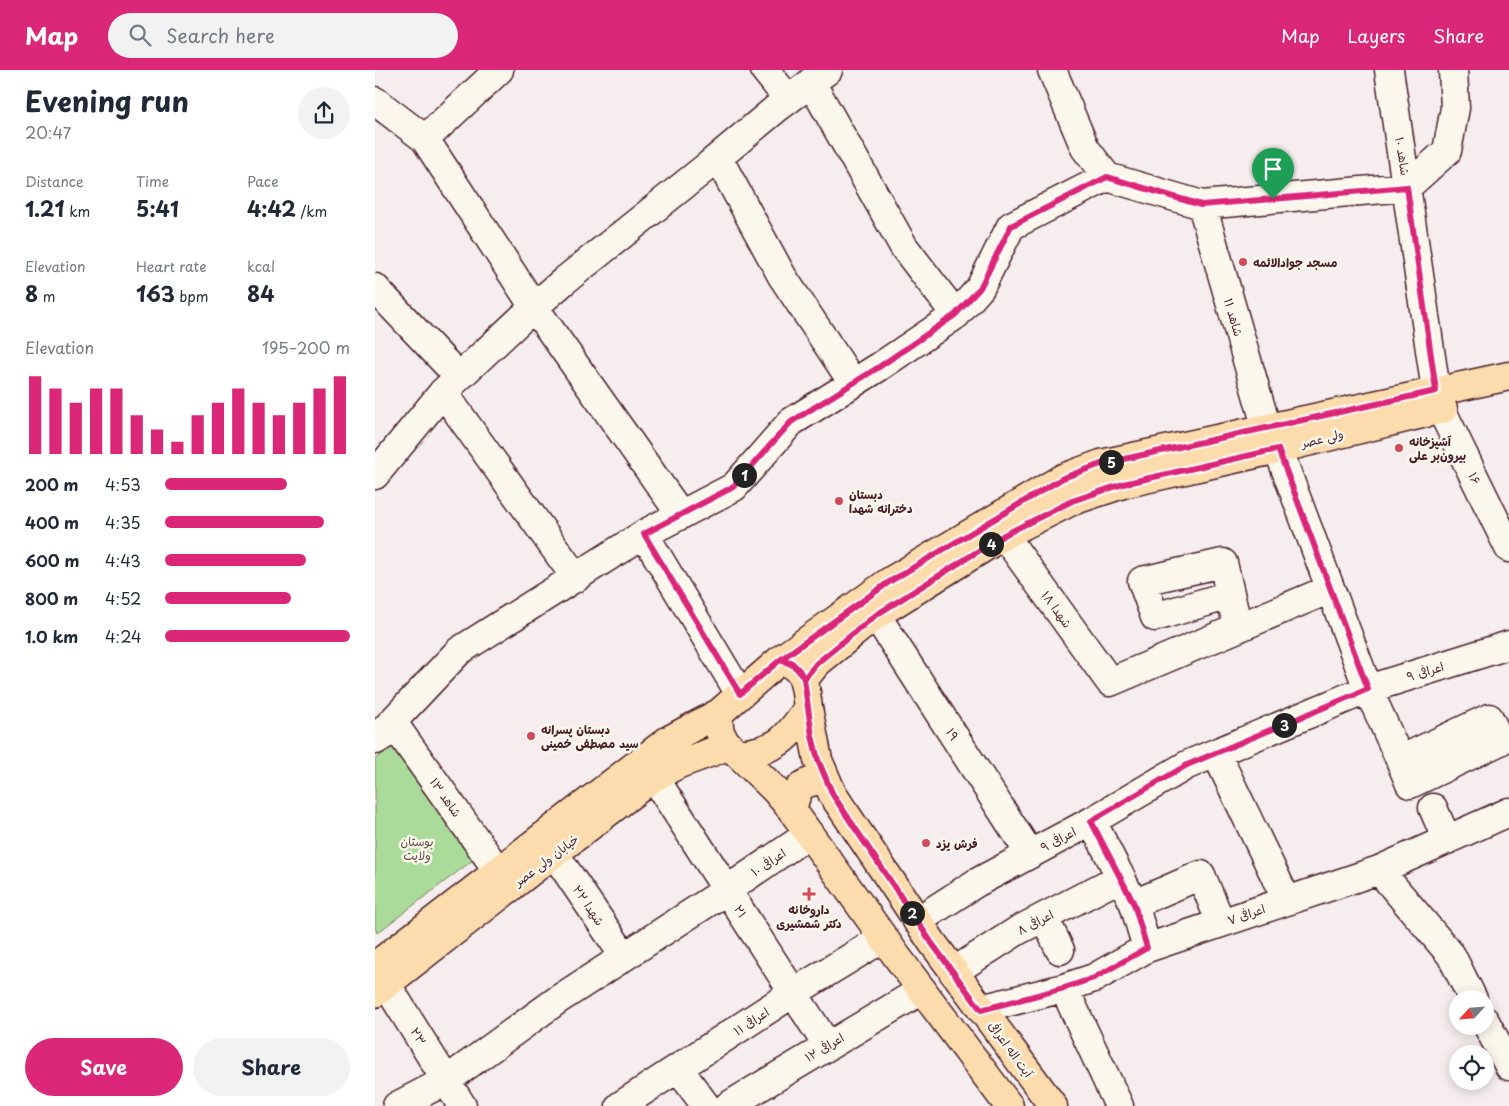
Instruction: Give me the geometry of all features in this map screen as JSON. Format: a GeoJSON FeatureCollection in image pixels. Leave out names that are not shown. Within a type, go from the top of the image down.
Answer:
{"type":"FeatureCollection","features":[{"type":"Feature","properties":{"kind":"main road","name":"ولی عصر"},"geometry":{"type":"LineString","coordinates":[[804,679],[817,663],[876,615],[1004,535],[1072,501],[1272,439],[1439,400],[1509,376]]}},
{"type":"Feature","properties":{"kind":"main road","name":"ولی عصر"},"geometry":{"type":"LineString","coordinates":[[1439,400],[1509,394]]}},
{"type":"Feature","properties":{"kind":"main road","name":"ولی عصر"},"geometry":{"type":"LineString","coordinates":[[780,660],[889,582],[1063,478],[1101,464],[1272,439]]}},
{"type":"Feature","properties":{"kind":"main road"},"geometry":{"type":"LineString","coordinates":[[733,750],[759,752],[777,745],[792,731],[808,708],[804,679],[791,662],[780,660],[719,713],[718,726],[721,736],[733,750],[776,791],[792,810],[883,938],[1009,1106]]}},
{"type":"Feature","properties":{"kind":"main road","name":"آیت اله اعرافی"},"geometry":{"type":"LineString","coordinates":[[808,708],[818,760],[833,795],[953,972],[1053,1106]]}},
{"type":"Feature","properties":{"kind":"main road","name":"خیابان ولی عصر"},"geometry":{"type":"LineString","coordinates":[[378,977],[504,879],[667,741],[719,713]]}},
{"type":"Feature","properties":{"kind":"main road","name":"خیابان ولی عصر"},"geometry":{"type":"LineString","coordinates":[[504,879],[554,854],[655,777],[679,764],[733,750]]}},
{"type":"Feature","properties":{"kind":"main road"},"geometry":{"type":"LineString","coordinates":[[792,810],[797,790],[805,782],[825,779]]}},
{"type":"Feature","properties":{"kind":"street"},"geometry":{"type":"LineString","coordinates":[[425,139],[499,70]]}},
{"type":"Feature","properties":{"kind":"street"},"geometry":{"type":"LineString","coordinates":[[765,70],[788,99]]}},
{"type":"Feature","properties":{"kind":"street"},"geometry":{"type":"LineString","coordinates":[[1052,70],[1085,148],[1107,177],[1201,205],[1407,187],[1447,152],[1455,108],[1453,70]]}},
{"type":"Feature","properties":{"kind":"street","name":"شاهد ۱۰"},"geometry":{"type":"LineString","coordinates":[[1389,70],[1439,400]]}},
{"type":"Feature","properties":{"kind":"street"},"geometry":{"type":"LineString","coordinates":[[375,475],[451,384],[534,307],[788,99],[819,76],[904,247],[955,315]]}},
{"type":"Feature","properties":{"kind":"street"},"geometry":{"type":"LineString","coordinates":[[375,101],[425,139],[534,307],[681,515]]}},
{"type":"Feature","properties":{"kind":"street"},"geometry":{"type":"LineString","coordinates":[[718,158],[782,276],[853,383]]}},
{"type":"Feature","properties":{"kind":"street"},"geometry":{"type":"LineString","coordinates":[[375,740],[459,651],[644,534],[733,487],[791,422],[955,315],[980,288],[1011,226],[1107,177]]}},
{"type":"Feature","properties":{"kind":"street","name":"شاهد ۱۱"},"geometry":{"type":"LineString","coordinates":[[1201,205],[1272,439],[1368,689],[1400,760]]}},
{"type":"Feature","properties":{"kind":"street"},"geometry":{"type":"LineString","coordinates":[[375,288],[451,384],[576,578]]}},
{"type":"Feature","properties":{"kind":"street","name":"۱۶"},"geometry":{"type":"LineString","coordinates":[[1439,400],[1509,548]]}},
{"type":"Feature","properties":{"kind":"street"},"geometry":{"type":"LineString","coordinates":[[644,534],[740,694]]}},
{"type":"Feature","properties":{"kind":"street","name":"شهدا ۱۸"},"geometry":{"type":"LineString","coordinates":[[1004,535],[1110,682],[1238,628]]}},
{"type":"Feature","properties":{"kind":"street"},"geometry":{"type":"LineString","coordinates":[[1230,595],[1238,628],[1330,589]]}},
{"type":"Feature","properties":{"kind":"street","name":"۱۹"},"geometry":{"type":"LineString","coordinates":[[876,615],[1030,854]]}},
{"type":"Feature","properties":{"kind":"street","name":"اعرافی ۹"},"geometry":{"type":"LineString","coordinates":[[917,921],[976,883],[1091,821],[1187,765],[1368,689],[1509,645]]}},
{"type":"Feature","properties":{"kind":"street","name":"شاهد ۱۳"},"geometry":{"type":"LineString","coordinates":[[375,740],[396,727],[504,879]]}},
{"type":"Feature","properties":{"kind":"street"},"geometry":{"type":"LineString","coordinates":[[1217,753],[1287,901]]}},
{"type":"Feature","properties":{"kind":"street","name":"۲۱"},"geometry":{"type":"LineString","coordinates":[[655,777],[827,1045]]}},
{"type":"Feature","properties":{"kind":"street"},"geometry":{"type":"LineString","coordinates":[[1433,808],[1447,840]]}},
{"type":"Feature","properties":{"kind":"street","name":"اعرافی ۷"},"geometry":{"type":"LineString","coordinates":[[981,1010],[1094,978],[1147,948],[1379,870],[1509,812]]}},
{"type":"Feature","properties":{"kind":"street"},"geometry":{"type":"LineString","coordinates":[[1091,821],[1134,904],[1147,948]]}},
{"type":"Feature","properties":{"kind":"street","name":"اعرافی ۱۰"},"geometry":{"type":"LineString","coordinates":[[397,1106],[447,1080],[559,999],[727,890],[809,834]]}},
{"type":"Feature","properties":{"kind":"street","name":"شهدا ۲۲"},"geometry":{"type":"LineString","coordinates":[[554,854],[624,956]]}},
{"type":"Feature","properties":{"kind":"street"},"geometry":{"type":"LineString","coordinates":[[1379,870],[1451,955],[1468,990]]}},
{"type":"Feature","properties":{"kind":"street"},"geometry":{"type":"LineString","coordinates":[[1134,904],[1201,875],[1221,923]]}},
{"type":"Feature","properties":{"kind":"street","name":"اعرافی ۸"},"geometry":{"type":"LineString","coordinates":[[953,972],[1008,937],[1121,877]]}},
{"type":"Feature","properties":{"kind":"street"},"geometry":{"type":"LineString","coordinates":[[1044,917],[1060,950]]}},
{"type":"Feature","properties":{"kind":"street","name":"اعرافی ۱۱"},"geometry":{"type":"LineString","coordinates":[[620,1106],[793,993],[883,938]]}},
{"type":"Feature","properties":{"kind":"street","name":"۲۳"},"geometry":{"type":"LineString","coordinates":[[378,977],[447,1080],[462,1106]]}},
{"type":"Feature","properties":{"kind":"street"},"geometry":{"type":"LineString","coordinates":[[1064,988],[1119,1106]]}},
{"type":"Feature","properties":{"kind":"street","name":"اعرافی ۱۲"},"geometry":{"type":"LineString","coordinates":[[728,1106],[827,1045],[922,990]]}},
{"type":"Feature","properties":{"kind":"street"},"geometry":{"type":"LineString","coordinates":[[1492,1035],[1509,1066]]}},
{"type":"Feature","properties":{"kind":"street"},"geometry":{"type":"LineString","coordinates":[[678,1068],[706,1106]]}},
{"type":"Feature","properties":{"kind":"green space","name":"بوستان ولایت"},"geometry":{"type":"Polygon","coordinates":[[[396,745],[477,857],[377,933],[375,928],[375,759],[396,745]]]}},
{"type":"Feature","properties":{"kind":"place","name":"مسجد جوادالائمه"},"geometry":{"type":"Point","coordinates":[1243,262]}},
{"type":"Feature","properties":{"kind":"place","name":"آشپزخانه بیرون‌بر علی"},"geometry":{"type":"Point","coordinates":[1399,448]}},
{"type":"Feature","properties":{"kind":"place","name":"دبستان دخترانه شهدا"},"geometry":{"type":"Point","coordinates":[839,501]}},
{"type":"Feature","properties":{"kind":"place","name":"دبستان پسرانه سید مصطفی خمینی"},"geometry":{"type":"Point","coordinates":[531,736]}},
{"type":"Feature","properties":{"kind":"place","name":"فرش یزد"},"geometry":{"type":"Point","coordinates":[926,843]}},
{"type":"Feature","properties":{"kind":"place","name":"داروخانه دکتر شمشیری"},"geometry":{"type":"Point","coordinates":[809,894]}},
{"type":"Feature","properties":{"kind":"route"},"geometry":{"type":"LineString","coordinates":[[1273,199],[1201,205],[1107,177],[1011,226],[980,288],[955,315],[879,367],[791,422],[733,487],[644,534],[740,694],[780,660],[791,662],[799,670],[804,679],[812,736],[818,760],[833,795],[931,942],[981,1010],[1094,978],[1147,948],[1134,904],[1091,821],[1187,765],[1368,689],[1278,449],[1123,484],[1072,501],[1004,535],[876,615],[829,652],[804,679],[791,662],[780,660],[889,582],[1063,478],[1101,464],[1436,391],[1407,187],[1273,199]]}}]}
